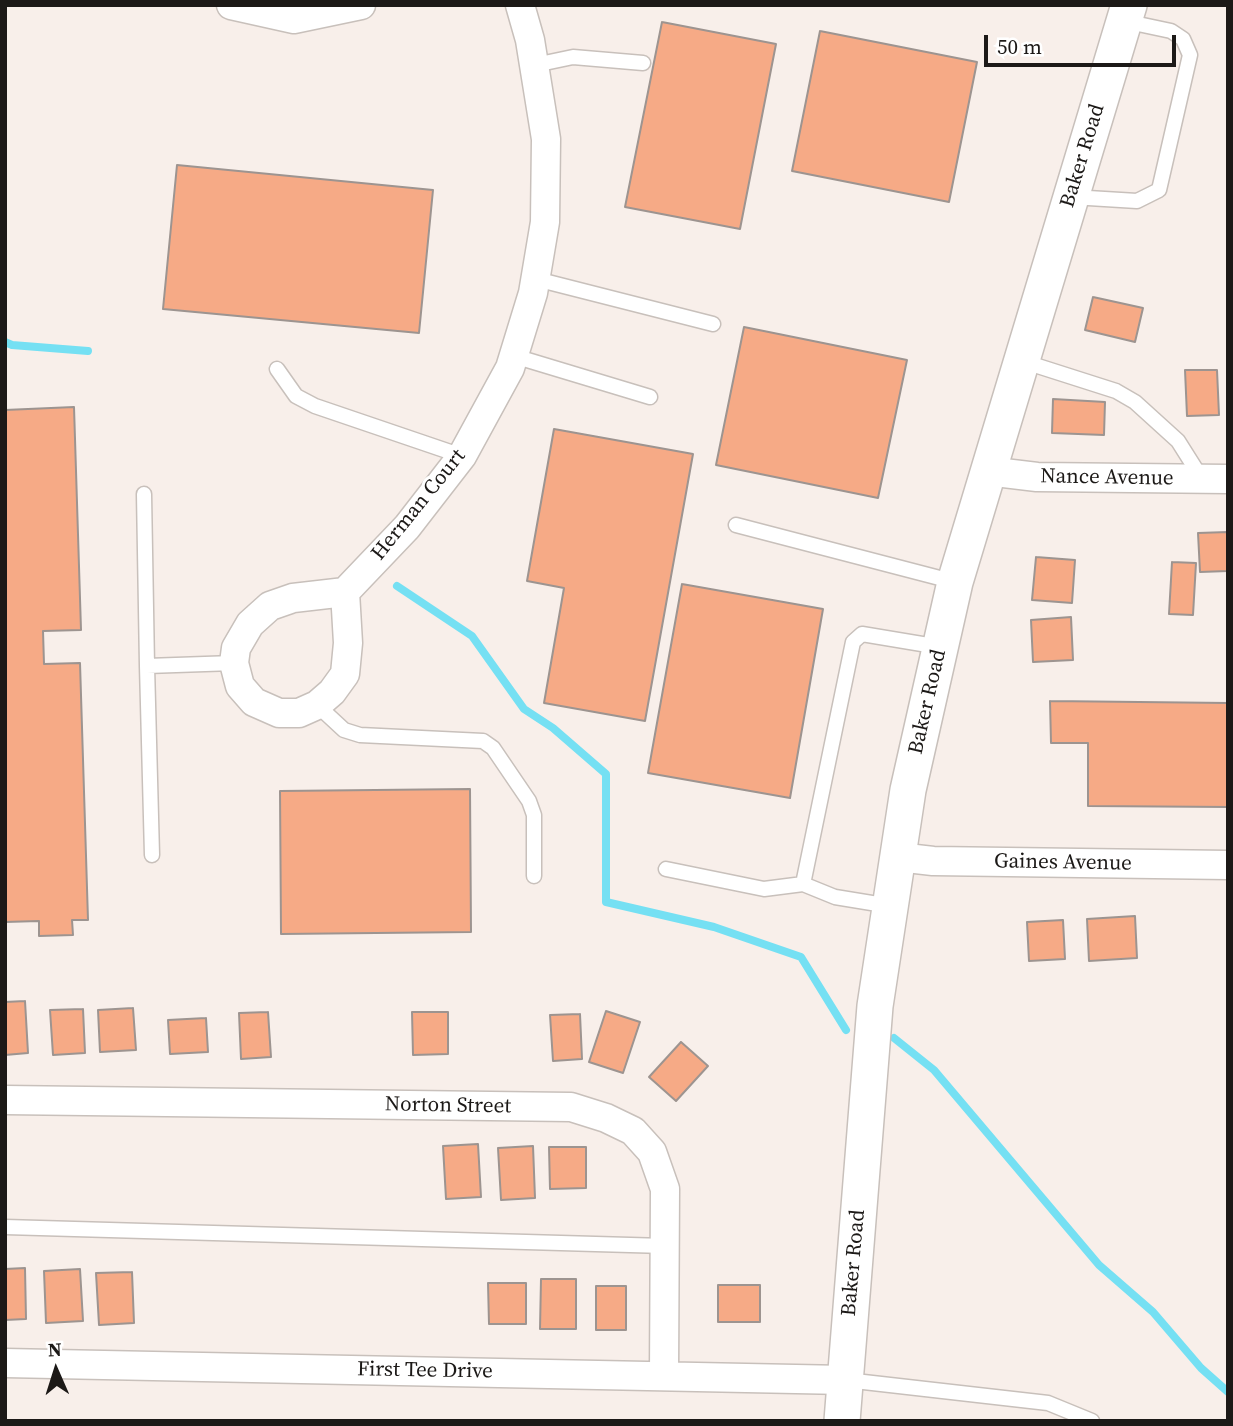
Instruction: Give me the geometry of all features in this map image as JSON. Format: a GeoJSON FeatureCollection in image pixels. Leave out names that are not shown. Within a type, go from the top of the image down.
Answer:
{"type":"FeatureCollection","features":[{"type":"Feature","properties":{"kind":"street"},"geometry":{"type":"LineString","coordinates":[[231,5],[294,19],[361,5]]}},
{"type":"Feature","properties":{"kind":"street","name":"Herman Court"},"geometry":{"type":"LineString","coordinates":[[345,592],[407,527],[461,456],[514,356],[536,279],[545,222],[546,139],[534,65],[520,5]]}},
{"type":"Feature","properties":{"kind":"street","name":"Baker Road"},"geometry":{"type":"LineString","coordinates":[[842,1421],[875,1006],[908,790],[955,582],[1127,13]]}},
{"type":"Feature","properties":{"kind":"street","name":"Nance Avenue"},"geometry":{"type":"LineString","coordinates":[[987,471],[1037,477],[1215,479]]}},
{"type":"Feature","properties":{"kind":"street"},"geometry":{"type":"LineString","coordinates":[[345,592],[348,643],[345,674],[317,705],[299,713],[279,713],[254,702],[240,686],[233,663],[236,648],[250,624],[270,606],[293,598],[345,592]]}},
{"type":"Feature","properties":{"kind":"street","name":"Gaines Avenue"},"geometry":{"type":"LineString","coordinates":[[898,857],[933,861],[1228,865]]}},
{"type":"Feature","properties":{"kind":"street","name":"Norton Street"},"geometry":{"type":"LineString","coordinates":[[5,1100],[571,1107],[606,1118],[634,1131],[652,1152],[665,1189],[664,1375]]}},
{"type":"Feature","properties":{"kind":"street","name":"First Tee Drive"},"geometry":{"type":"LineString","coordinates":[[5,1363],[845,1380]]}},
{"type":"Feature","properties":{"kind":"lane"},"geometry":{"type":"LineString","coordinates":[[1070,196],[1136,201],[1159,190],[1190,55],[1183,39],[1171,31],[1127,13]]}},
{"type":"Feature","properties":{"kind":"lane"},"geometry":{"type":"LineString","coordinates":[[534,65],[573,57],[643,63]]}},
{"type":"Feature","properties":{"kind":"lane"},"geometry":{"type":"LineString","coordinates":[[536,279],[713,324]]}},
{"type":"Feature","properties":{"kind":"lane"},"geometry":{"type":"LineString","coordinates":[[514,356],[650,397]]}},
{"type":"Feature","properties":{"kind":"lane"},"geometry":{"type":"LineString","coordinates":[[1020,361],[1116,391],[1135,402],[1215,479]]}},
{"type":"Feature","properties":{"kind":"lane"},"geometry":{"type":"LineString","coordinates":[[277,369],[296,396],[315,406],[461,456]]}},
{"type":"Feature","properties":{"kind":"lane"},"geometry":{"type":"LineString","coordinates":[[144,494],[152,855]]}},
{"type":"Feature","properties":{"kind":"lane"},"geometry":{"type":"LineString","coordinates":[[736,525],[955,582]]}},
{"type":"Feature","properties":{"kind":"lane"},"geometry":{"type":"LineString","coordinates":[[803,884],[853,642],[862,634],[940,647]]}},
{"type":"Feature","properties":{"kind":"lane"},"geometry":{"type":"LineString","coordinates":[[147,666],[233,663]]}},
{"type":"Feature","properties":{"kind":"lane"},"geometry":{"type":"LineString","coordinates":[[317,705],[344,730],[360,735],[483,741],[493,748],[528,801],[534,815],[534,876]]}},
{"type":"Feature","properties":{"kind":"lane"},"geometry":{"type":"LineString","coordinates":[[666,869],[764,889],[803,884],[835,897],[890,906]]}},
{"type":"Feature","properties":{"kind":"lane"},"geometry":{"type":"LineString","coordinates":[[5,1227],[665,1246]]}},
{"type":"Feature","properties":{"kind":"lane"},"geometry":{"type":"LineString","coordinates":[[845,1380],[1048,1403],[1092,1421]]}},
{"type":"Feature","properties":{"kind":"building"},"geometry":{"type":"Polygon","coordinates":[[[662,22],[776,44],[740,229],[625,207],[662,22]]]}},
{"type":"Feature","properties":{"kind":"building"},"geometry":{"type":"Polygon","coordinates":[[[820,31],[977,62],[949,202],[792,171],[820,31]]]}},
{"type":"Feature","properties":{"kind":"building"},"geometry":{"type":"Polygon","coordinates":[[[177,165],[433,190],[419,333],[163,309],[177,165]]]}},
{"type":"Feature","properties":{"kind":"building"},"geometry":{"type":"Polygon","coordinates":[[[1093,297],[1143,308],[1135,342],[1085,330],[1093,297]]]}},
{"type":"Feature","properties":{"kind":"building"},"geometry":{"type":"Polygon","coordinates":[[[744,327],[907,360],[878,498],[716,465],[744,327]]]}},
{"type":"Feature","properties":{"kind":"building"},"geometry":{"type":"Polygon","coordinates":[[[1185,370],[1217,370],[1219,415],[1187,416],[1185,370]]]}},
{"type":"Feature","properties":{"kind":"building"},"geometry":{"type":"Polygon","coordinates":[[[1053,399],[1105,402],[1104,435],[1052,433],[1053,399]]]}},
{"type":"Feature","properties":{"kind":"building"},"geometry":{"type":"Polygon","coordinates":[[[74,407],[81,630],[43,631],[44,664],[80,663],[88,920],[72,920],[73,935],[39,936],[39,921],[5,922],[5,410],[74,407]]]}},
{"type":"Feature","properties":{"kind":"building"},"geometry":{"type":"Polygon","coordinates":[[[554,429],[693,454],[645,721],[544,703],[564,588],[527,581],[554,429]]]}},
{"type":"Feature","properties":{"kind":"building"},"geometry":{"type":"Polygon","coordinates":[[[1228,532],[1228,571],[1200,572],[1198,533],[1228,532]]]}},
{"type":"Feature","properties":{"kind":"building"},"geometry":{"type":"Polygon","coordinates":[[[1036,557],[1075,560],[1072,603],[1032,600],[1036,557]]]}},
{"type":"Feature","properties":{"kind":"building"},"geometry":{"type":"Polygon","coordinates":[[[1172,562],[1196,563],[1193,615],[1169,614],[1172,562]]]}},
{"type":"Feature","properties":{"kind":"building"},"geometry":{"type":"Polygon","coordinates":[[[682,584],[823,609],[790,798],[648,773],[682,584]]]}},
{"type":"Feature","properties":{"kind":"building"},"geometry":{"type":"Polygon","coordinates":[[[1071,617],[1073,660],[1033,662],[1031,620],[1071,617]]]}},
{"type":"Feature","properties":{"kind":"building"},"geometry":{"type":"Polygon","coordinates":[[[1050,701],[1228,703],[1228,807],[1088,806],[1088,743],[1051,743],[1050,701]]]}},
{"type":"Feature","properties":{"kind":"building"},"geometry":{"type":"Polygon","coordinates":[[[470,789],[471,932],[281,934],[280,791],[470,789]]]}},
{"type":"Feature","properties":{"kind":"building"},"geometry":{"type":"Polygon","coordinates":[[[1135,916],[1137,958],[1089,961],[1087,919],[1135,916]]]}},
{"type":"Feature","properties":{"kind":"building"},"geometry":{"type":"Polygon","coordinates":[[[1063,920],[1065,959],[1029,961],[1027,922],[1063,920]]]}},
{"type":"Feature","properties":{"kind":"building"},"geometry":{"type":"Polygon","coordinates":[[[25,1001],[28,1053],[5,1055],[5,1002],[25,1001]]]}},
{"type":"Feature","properties":{"kind":"building"},"geometry":{"type":"Polygon","coordinates":[[[133,1008],[136,1050],[100,1052],[98,1010],[133,1008]]]}},
{"type":"Feature","properties":{"kind":"building"},"geometry":{"type":"Polygon","coordinates":[[[83,1009],[85,1053],[53,1055],[50,1010],[83,1009]]]}},
{"type":"Feature","properties":{"kind":"building"},"geometry":{"type":"Polygon","coordinates":[[[606,1011],[640,1022],[623,1073],[589,1062],[606,1011]]]}},
{"type":"Feature","properties":{"kind":"building"},"geometry":{"type":"Polygon","coordinates":[[[268,1012],[271,1057],[241,1059],[239,1013],[268,1012]]]}},
{"type":"Feature","properties":{"kind":"building"},"geometry":{"type":"Polygon","coordinates":[[[412,1012],[448,1012],[448,1054],[413,1055],[412,1012]]]}},
{"type":"Feature","properties":{"kind":"building"},"geometry":{"type":"Polygon","coordinates":[[[580,1014],[582,1059],[553,1061],[550,1015],[580,1014]]]}},
{"type":"Feature","properties":{"kind":"building"},"geometry":{"type":"Polygon","coordinates":[[[206,1018],[208,1052],[170,1054],[168,1020],[206,1018]]]}},
{"type":"Feature","properties":{"kind":"building"},"geometry":{"type":"Polygon","coordinates":[[[681,1042],[708,1066],[676,1101],[649,1077],[681,1042]]]}},
{"type":"Feature","properties":{"kind":"building"},"geometry":{"type":"Polygon","coordinates":[[[478,1144],[481,1197],[446,1199],[443,1146],[478,1144]]]}},
{"type":"Feature","properties":{"kind":"building"},"geometry":{"type":"Polygon","coordinates":[[[533,1146],[535,1198],[501,1200],[498,1148],[533,1146]]]}},
{"type":"Feature","properties":{"kind":"building"},"geometry":{"type":"Polygon","coordinates":[[[549,1147],[586,1147],[586,1188],[550,1189],[549,1147]]]}},
{"type":"Feature","properties":{"kind":"building"},"geometry":{"type":"Polygon","coordinates":[[[25,1268],[26,1319],[5,1320],[5,1269],[25,1268]]]}},
{"type":"Feature","properties":{"kind":"building"},"geometry":{"type":"Polygon","coordinates":[[[80,1269],[83,1321],[46,1323],[44,1271],[80,1269]]]}},
{"type":"Feature","properties":{"kind":"building"},"geometry":{"type":"Polygon","coordinates":[[[132,1272],[134,1323],[99,1325],[96,1273],[132,1272]]]}},
{"type":"Feature","properties":{"kind":"building"},"geometry":{"type":"Polygon","coordinates":[[[541,1279],[576,1279],[576,1329],[540,1329],[541,1279]]]}},
{"type":"Feature","properties":{"kind":"building"},"geometry":{"type":"Polygon","coordinates":[[[488,1283],[526,1283],[526,1324],[489,1324],[488,1283]]]}},
{"type":"Feature","properties":{"kind":"building"},"geometry":{"type":"Polygon","coordinates":[[[718,1285],[760,1285],[760,1322],[718,1322],[718,1285]]]}},
{"type":"Feature","properties":{"kind":"building"},"geometry":{"type":"Polygon","coordinates":[[[596,1286],[626,1286],[626,1330],[596,1330],[596,1286]]]}},
{"type":"Feature","properties":{"kind":"waterway"},"geometry":{"type":"LineString","coordinates":[[5,342],[12,345],[88,351]]}},
{"type":"Feature","properties":{"kind":"waterway"},"geometry":{"type":"LineString","coordinates":[[397,586],[472,636],[524,709],[553,728],[606,774],[606,902],[714,927],[801,957],[846,1030]]}},
{"type":"Feature","properties":{"kind":"waterway"},"geometry":{"type":"LineString","coordinates":[[894,1038],[934,1070],[1099,1265],[1153,1312],[1201,1368],[1228,1392]]}}]}
